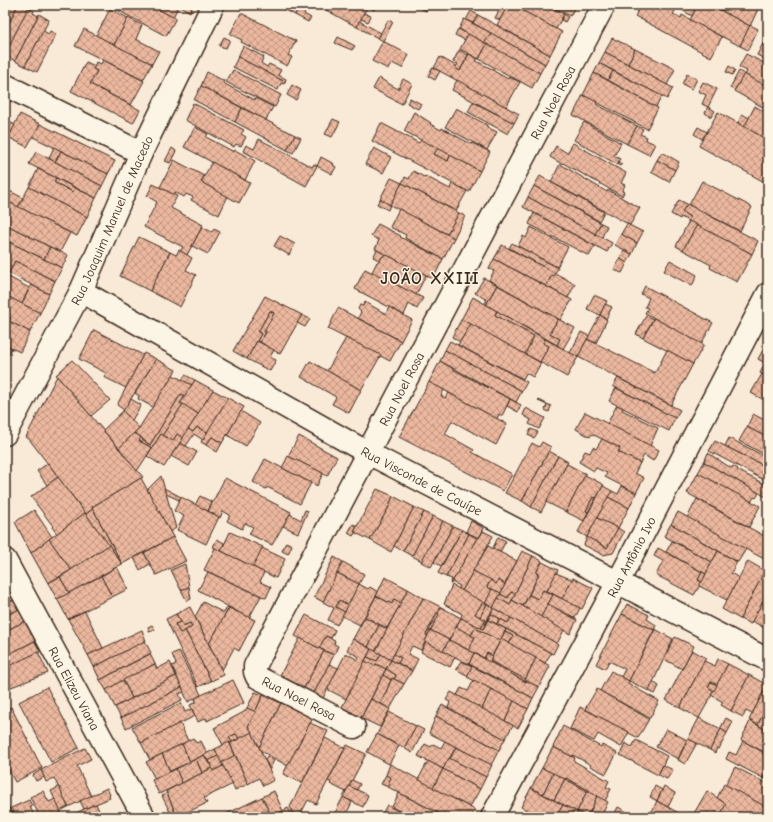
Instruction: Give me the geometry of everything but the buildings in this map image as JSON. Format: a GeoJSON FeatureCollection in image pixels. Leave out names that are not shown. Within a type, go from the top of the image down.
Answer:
{"type":"FeatureCollection","features":[{"type":"Feature","properties":{"kind":"street","name":"Rua Joaquim Manuel de Macedo"},"geometry":{"type":"LineString","coordinates":[[5,434],[81,291],[141,153],[213,5]]}},
{"type":"Feature","properties":{"kind":"street","name":"Rua Noel Rosa"},"geometry":{"type":"LineString","coordinates":[[354,727],[257,677],[255,672],[256,666],[604,5]]}},
{"type":"Feature","properties":{"kind":"street"},"geometry":{"type":"LineString","coordinates":[[5,85],[141,153]]}},
{"type":"Feature","properties":{"kind":"street","name":"Rua Visconde de Cauípe"},"geometry":{"type":"LineString","coordinates":[[81,291],[368,453],[768,660]]}},
{"type":"Feature","properties":{"kind":"street","name":"Rua Antônio Ivo"},"geometry":{"type":"LineString","coordinates":[[492,817],[618,582],[768,294]]}},
{"type":"Feature","properties":{"kind":"street","name":"Rua Elizeu Viana"},"geometry":{"type":"LineString","coordinates":[[5,560],[144,817]]}},
{"type":"Feature","properties":{"kind":"district","name":"JOÃO XXIII"},"geometry":{"type":"Point","coordinates":[430,278]}}]}
